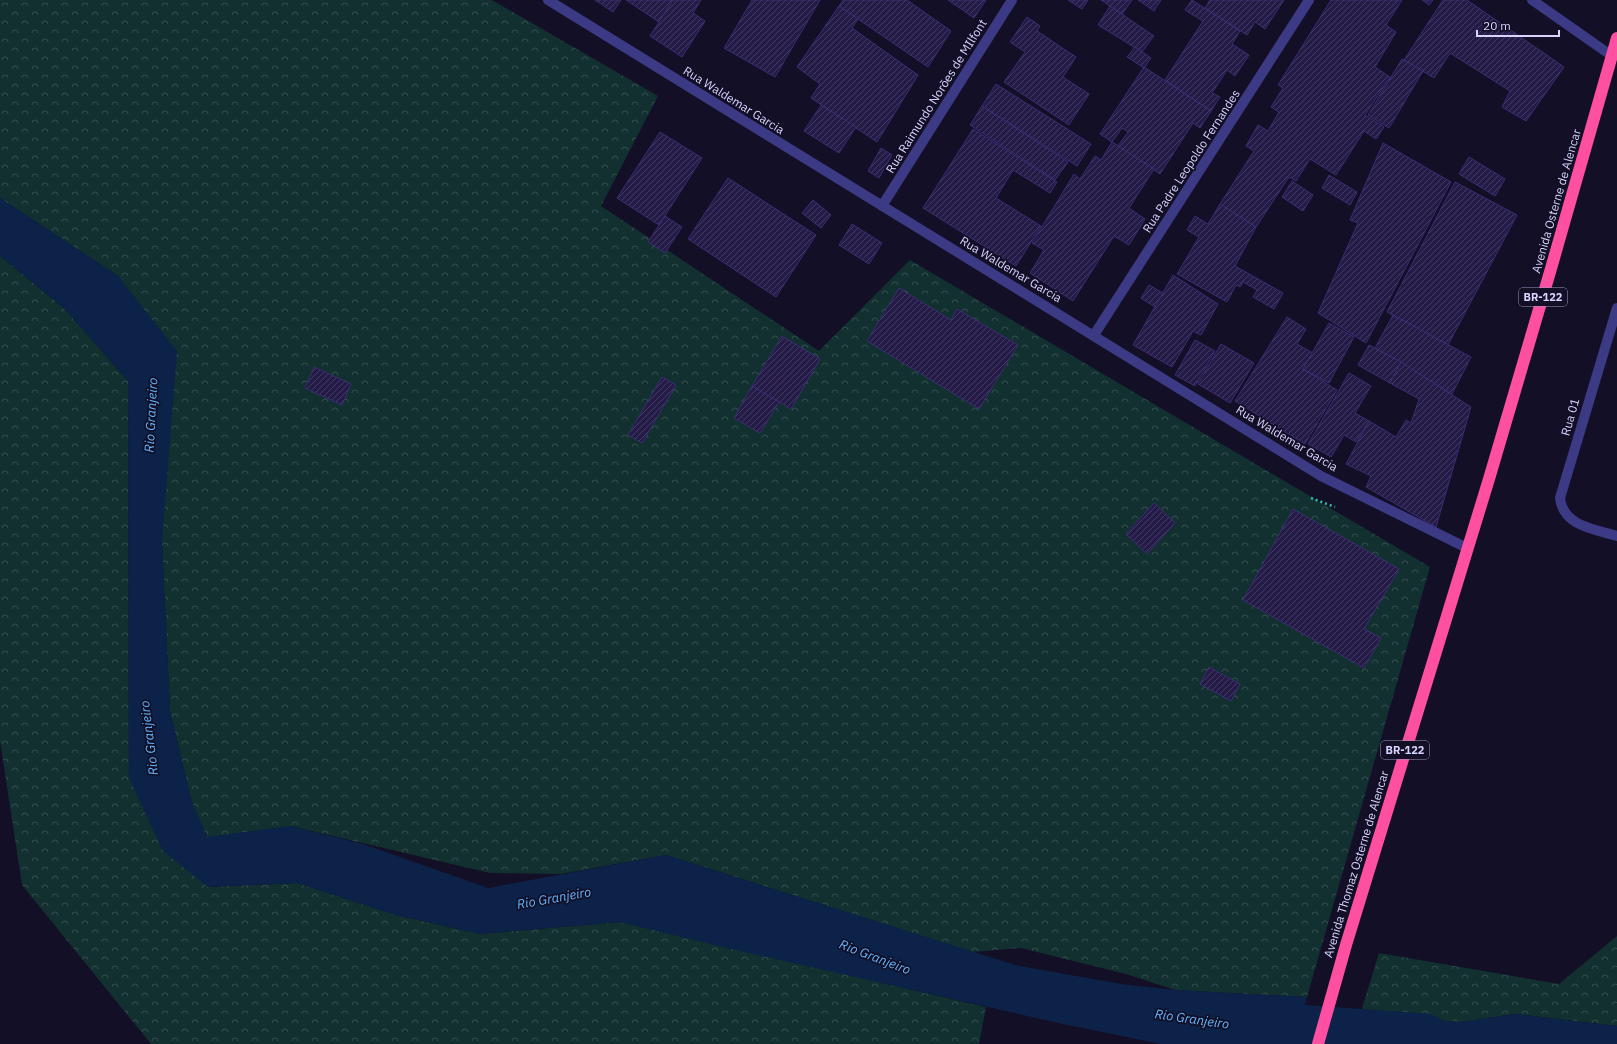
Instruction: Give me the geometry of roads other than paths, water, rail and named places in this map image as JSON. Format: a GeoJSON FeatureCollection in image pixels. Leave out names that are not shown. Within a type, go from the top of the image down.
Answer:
{"type":"FeatureCollection","features":[{"type":"Feature","properties":{"kind":"highway","name":"Avenida Osterne de Alencar"},"geometry":{"type":"LineString","coordinates":[[1466,552],[1550,272],[1617,38]]}},
{"type":"Feature","properties":{"kind":"highway","name":"Avenida Thomaz Osterne de Alencar"},"geometry":{"type":"LineString","coordinates":[[1318,1044],[1346,945],[1466,552]]}},
{"type":"Feature","properties":{"kind":"street","name":"Rua Waldemar Garcia"},"geometry":{"type":"LineString","coordinates":[[548,0],[1321,476],[1466,552]]}},
{"type":"Feature","properties":{"kind":"street","name":"Rua Raimundo Norões de MIlfont"},"geometry":{"type":"LineString","coordinates":[[882,206],[1012,0]]}},
{"type":"Feature","properties":{"kind":"street","name":"Rua Padre Leopoldo Fernandes"},"geometry":{"type":"LineString","coordinates":[[1094,335],[1309,0]]}},
{"type":"Feature","properties":{"kind":"street"},"geometry":{"type":"LineString","coordinates":[[1532,0],[1612,56]]}},
{"type":"Feature","properties":{"kind":"street","name":"Rua 01"},"geometry":{"type":"LineString","coordinates":[[1617,308],[1616,319],[1560,498],[1561,507],[1568,518],[1582,525],[1617,536]]}},
{"type":"Feature","properties":{"kind":"water"},"geometry":{"type":"Polygon","coordinates":[[[0,198],[118,276],[177,351],[162,542],[170,711],[192,803],[207,837],[290,826],[363,844],[488,888],[666,855],[1015,965],[1121,984],[1175,990],[1307,997],[1293,1044],[1161,1044],[1063,1024],[731,949],[620,922],[480,934],[396,915],[297,883],[208,887],[163,851],[129,778],[128,381],[64,308],[0,256],[0,198]]]}},
{"type":"Feature","properties":{"kind":"water"},"geometry":{"type":"Polygon","coordinates":[[[1515,1014],[1617,1026],[1617,1044],[1353,1044],[1360,1015],[1461,1022],[1515,1014]]]}},
{"type":"Feature","properties":{"kind":"waterway","name":"Rio Granjeiro"},"geometry":{"type":"LineString","coordinates":[[1229,1024],[1424,1038]]}}]}
